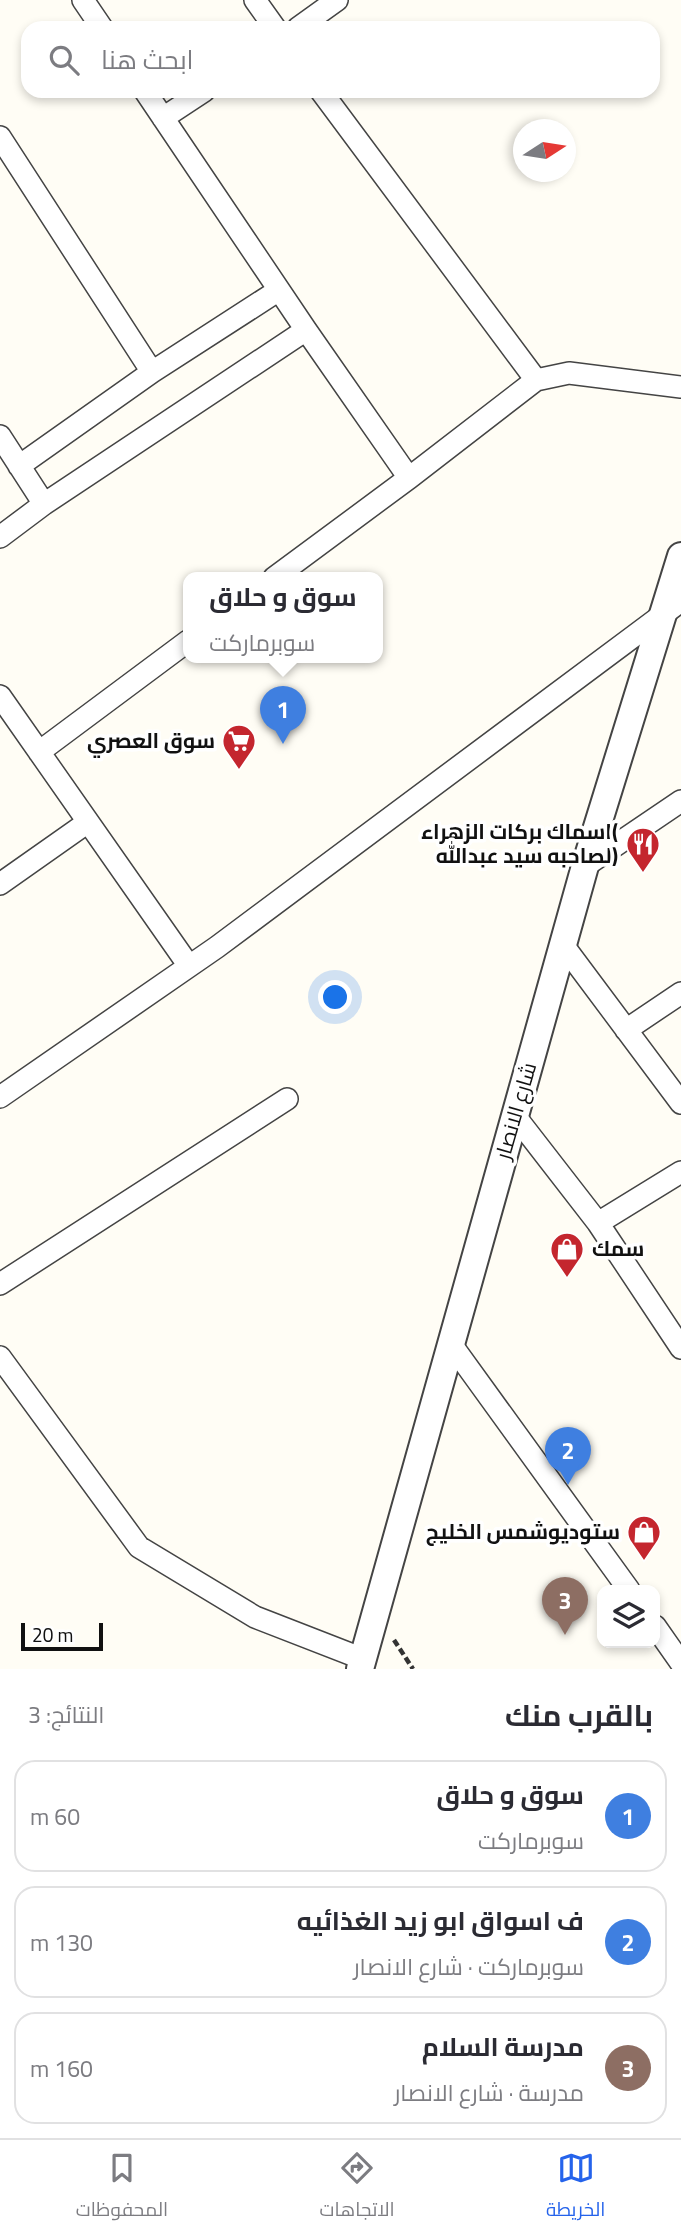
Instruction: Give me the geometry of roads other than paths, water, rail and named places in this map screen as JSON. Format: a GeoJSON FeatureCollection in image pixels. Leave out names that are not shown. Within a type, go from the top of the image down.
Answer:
{"type":"FeatureCollection","features":[{"type":"Feature","properties":{"kind":"street"},"geometry":{"type":"LineString","coordinates":[[83,0],[97,21]]}},
{"type":"Feature","properties":{"kind":"street"},"geometry":{"type":"LineString","coordinates":[[255,0],[270,21]]}},
{"type":"Feature","properties":{"kind":"street"},"geometry":{"type":"LineString","coordinates":[[308,21],[337,0]]}},
{"type":"Feature","properties":{"kind":"street"},"geometry":{"type":"LineString","coordinates":[[150,98],[409,478]]}},
{"type":"Feature","properties":{"kind":"street"},"geometry":{"type":"LineString","coordinates":[[163,118],[193,98]]}},
{"type":"Feature","properties":{"kind":"street"},"geometry":{"type":"LineString","coordinates":[[326,98],[536,380]]}},
{"type":"Feature","properties":{"kind":"street"},"geometry":{"type":"LineString","coordinates":[[0,137],[152,372]]}},
{"type":"Feature","properties":{"kind":"street"},"geometry":{"type":"LineString","coordinates":[[19,466],[152,372],[279,290]]}},
{"type":"Feature","properties":{"kind":"street"},"geometry":{"type":"LineString","coordinates":[[0,537],[44,504],[306,330]]}},
{"type":"Feature","properties":{"kind":"street"},"geometry":{"type":"LineString","coordinates":[[282,572],[536,380],[569,373],[681,387]]}},
{"type":"Feature","properties":{"kind":"street"},"geometry":{"type":"LineString","coordinates":[[0,436],[44,504]]}},
{"type":"Feature","properties":{"kind":"street","name":"شارع الانصار"},"geometry":{"type":"LineString","coordinates":[[361,1664],[585,866],[671,608],[681,556]]}},
{"type":"Feature","properties":{"kind":"street"},"geometry":{"type":"LineString","coordinates":[[0,1097],[218,947],[671,608]]}},
{"type":"Feature","properties":{"kind":"street"},"geometry":{"type":"LineString","coordinates":[[39,752],[183,645]]}},
{"type":"Feature","properties":{"kind":"street"},"geometry":{"type":"LineString","coordinates":[[0,696],[189,966]]}},
{"type":"Feature","properties":{"kind":"street"},"geometry":{"type":"LineString","coordinates":[[585,866],[677,811]]}},
{"type":"Feature","properties":{"kind":"street"},"geometry":{"type":"LineString","coordinates":[[0,884],[88,822]]}},
{"type":"Feature","properties":{"kind":"street"},"geometry":{"type":"LineString","coordinates":[[563,944],[681,1103]]}},
{"type":"Feature","properties":{"kind":"street"},"geometry":{"type":"LineString","coordinates":[[626,1030],[681,993]]}},
{"type":"Feature","properties":{"kind":"street"},"geometry":{"type":"LineString","coordinates":[[0,1284],[287,1099]]}},
{"type":"Feature","properties":{"kind":"street"},"geometry":{"type":"LineString","coordinates":[[515,1116],[598,1223],[681,1348]]}},
{"type":"Feature","properties":{"kind":"street"},"geometry":{"type":"LineString","coordinates":[[598,1223],[681,1172]]}},
{"type":"Feature","properties":{"kind":"street"},"geometry":{"type":"LineString","coordinates":[[451,1344],[625,1585]]}},
{"type":"Feature","properties":{"kind":"street"},"geometry":{"type":"LineString","coordinates":[[0,1357],[139,1547],[256,1617],[361,1664]]}},
{"type":"Feature","properties":{"kind":"street"},"geometry":{"type":"LineString","coordinates":[[660,1633],[681,1663]]}},
{"type":"Feature","properties":{"kind":"place","name":"سوق و حلاق"},"geometry":{"type":"Point","coordinates":[283,744]}},
{"type":"Feature","properties":{"kind":"place","name":"سوق العصري"},"geometry":{"type":"Point","coordinates":[239,771]}},
{"type":"Feature","properties":{"kind":"place","name":"اسماك بركات الزهراء( لصاحبه سيد عبدالله)"},"geometry":{"type":"Point","coordinates":[643,874]}},
{"type":"Feature","properties":{"kind":"place","name":"سمك"},"geometry":{"type":"Point","coordinates":[567,1279]}},
{"type":"Feature","properties":{"kind":"place","name":"ف اسواق ابو زيد الغذائيه"},"geometry":{"type":"Point","coordinates":[568,1485]}},
{"type":"Feature","properties":{"kind":"place","name":"ستوديوشمس الخليج"},"geometry":{"type":"Point","coordinates":[644,1562]}},
{"type":"Feature","properties":{"kind":"place","name":"مدرسة السلام"},"geometry":{"type":"Point","coordinates":[565,1635]}}]}
